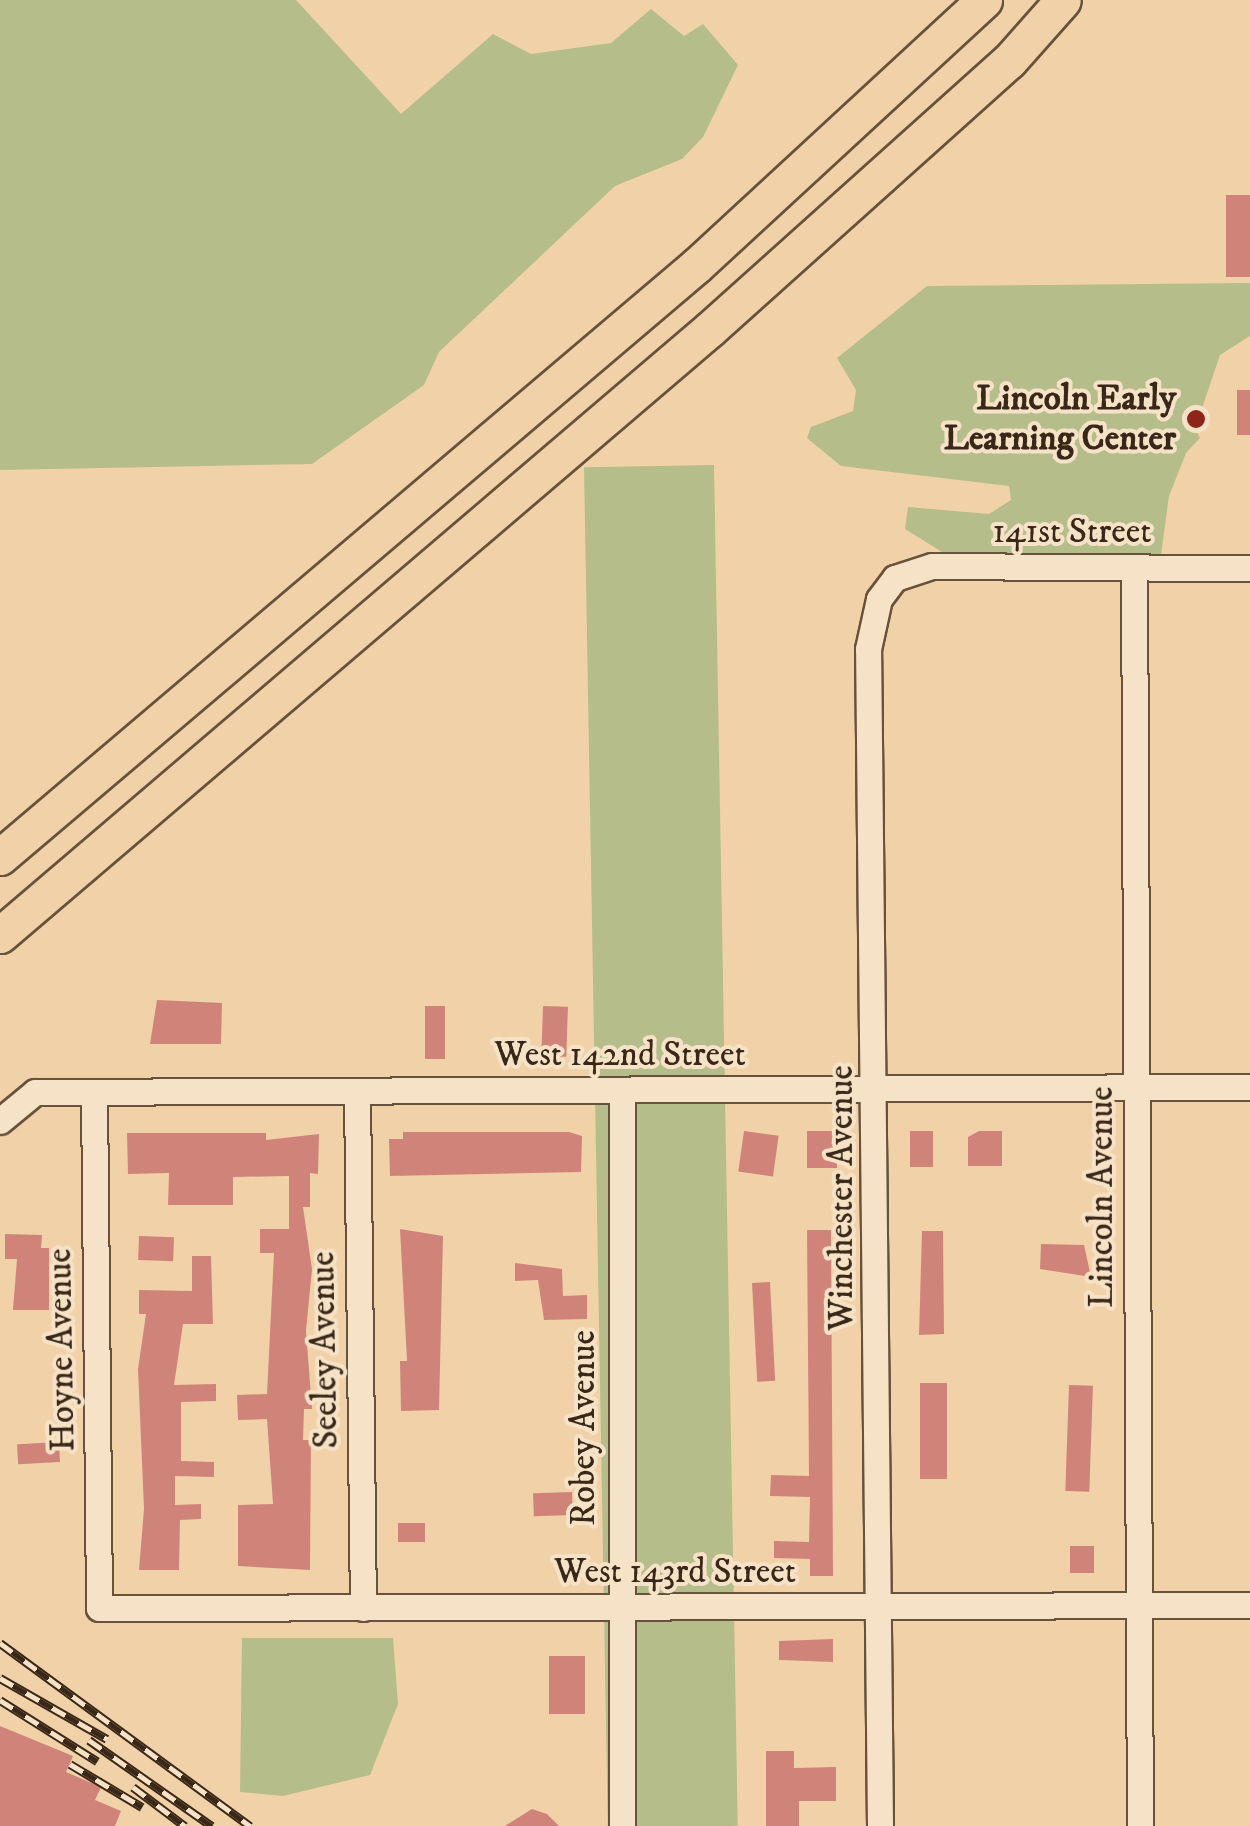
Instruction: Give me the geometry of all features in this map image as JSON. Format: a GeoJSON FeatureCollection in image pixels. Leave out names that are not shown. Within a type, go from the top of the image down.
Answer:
{"type":"FeatureCollection","features":[{"type":"Feature","properties":{"kind":"highway"},"geometry":{"type":"LineString","coordinates":[[0,858],[696,266],[984,0]]}},
{"type":"Feature","properties":{"kind":"highway"},"geometry":{"type":"LineString","coordinates":[[0,934],[710,329],[1009,61],[1063,0]]}},
{"type":"Feature","properties":{"kind":"street","name":"141st Street"},"geometry":{"type":"LineString","coordinates":[[895,578],[932,566],[1250,568]]}},
{"type":"Feature","properties":{"kind":"street","name":"Lincoln Avenue"},"geometry":{"type":"LineString","coordinates":[[1134,567],[1140,1826]]}},
{"type":"Feature","properties":{"kind":"street","name":"Winchester Avenue"},"geometry":{"type":"LineString","coordinates":[[880,1826],[876,1089],[868,649],[879,599],[895,578]]}},
{"type":"Feature","properties":{"kind":"street","name":"West 142nd Street"},"geometry":{"type":"LineString","coordinates":[[0,1121],[35,1092],[1250,1088]]}},
{"type":"Feature","properties":{"kind":"street","name":"Robey Avenue"},"geometry":{"type":"LineString","coordinates":[[622,1090],[618,1608],[622,1826]]}},
{"type":"Feature","properties":{"kind":"street","name":"Seeley Avenue"},"geometry":{"type":"LineString","coordinates":[[357,1091],[364,1608]]}},
{"type":"Feature","properties":{"kind":"street","name":"Hoyne Avenue"},"geometry":{"type":"LineString","coordinates":[[94,1092],[100,1608]]}},
{"type":"Feature","properties":{"kind":"street","name":"West 143rd Street"},"geometry":{"type":"LineString","coordinates":[[100,1608],[1250,1605]]}},
{"type":"Feature","properties":{"kind":"green space"},"geometry":{"type":"Polygon","coordinates":[[[0,0],[296,0],[401,114],[493,34],[531,54],[611,43],[651,9],[684,36],[703,24],[738,65],[703,137],[682,159],[615,186],[439,352],[424,385],[312,464],[0,470],[0,0]]]}},
{"type":"Feature","properties":{"kind":"green space"},"geometry":{"type":"Polygon","coordinates":[[[1250,283],[1250,336],[1220,355],[1195,429],[1200,438],[1186,453],[1169,496],[1161,555],[950,557],[905,529],[908,507],[989,514],[1011,500],[1009,486],[841,466],[807,438],[811,427],[853,411],[856,390],[837,358],[927,286],[1250,283]]]}},
{"type":"Feature","properties":{"kind":"green space"},"geometry":{"type":"Polygon","coordinates":[[[714,465],[738,1826],[608,1826],[584,467],[714,465]]]}},
{"type":"Feature","properties":{"kind":"green space"},"geometry":{"type":"Polygon","coordinates":[[[242,1638],[393,1638],[398,1704],[370,1775],[283,1796],[240,1792],[242,1638]]]}},
{"type":"Feature","properties":{"kind":"building"},"geometry":{"type":"Polygon","coordinates":[[[1226,195],[1250,195],[1250,277],[1226,277],[1226,195]]]}},
{"type":"Feature","properties":{"kind":"building"},"geometry":{"type":"Polygon","coordinates":[[[1237,390],[1250,390],[1250,435],[1237,435],[1237,390]]]}},
{"type":"Feature","properties":{"kind":"building"},"geometry":{"type":"Polygon","coordinates":[[[157,1000],[222,1003],[221,1044],[150,1044],[157,1000]]]}},
{"type":"Feature","properties":{"kind":"building"},"geometry":{"type":"Polygon","coordinates":[[[425,1006],[445,1006],[445,1059],[425,1059],[425,1006]]]}},
{"type":"Feature","properties":{"kind":"building"},"geometry":{"type":"Polygon","coordinates":[[[543,1006],[568,1007],[566,1057],[541,1056],[543,1006]]]}},
{"type":"Feature","properties":{"kind":"building"},"geometry":{"type":"Polygon","coordinates":[[[744,1131],[779,1136],[773,1176],[738,1172],[744,1131]]]}},
{"type":"Feature","properties":{"kind":"building"},"geometry":{"type":"Polygon","coordinates":[[[807,1131],[837,1131],[837,1168],[807,1168],[807,1131]]]}},
{"type":"Feature","properties":{"kind":"building"},"geometry":{"type":"Polygon","coordinates":[[[910,1131],[933,1131],[933,1167],[910,1167],[910,1131]]]}},
{"type":"Feature","properties":{"kind":"building"},"geometry":{"type":"Polygon","coordinates":[[[979,1131],[1002,1131],[1002,1166],[968,1166],[968,1137],[979,1131]]]}},
{"type":"Feature","properties":{"kind":"building"},"geometry":{"type":"Polygon","coordinates":[[[403,1132],[569,1132],[582,1136],[581,1172],[390,1176],[389,1139],[403,1139],[403,1132]]]}},
{"type":"Feature","properties":{"kind":"building"},"geometry":{"type":"Polygon","coordinates":[[[127,1133],[266,1133],[266,1140],[319,1134],[318,1174],[310,1173],[310,1207],[303,1207],[312,1269],[306,1331],[312,1409],[304,1409],[303,1440],[311,1440],[310,1570],[238,1566],[238,1505],[273,1504],[267,1419],[238,1420],[237,1395],[267,1394],[274,1253],[260,1253],[260,1229],[289,1229],[289,1176],[233,1177],[233,1205],[168,1205],[169,1173],[128,1174],[127,1133]]]}},
{"type":"Feature","properties":{"kind":"building"},"geometry":{"type":"Polygon","coordinates":[[[400,1229],[443,1236],[439,1410],[401,1411],[400,1361],[407,1361],[400,1229]]]}},
{"type":"Feature","properties":{"kind":"building"},"geometry":{"type":"Polygon","coordinates":[[[807,1230],[831,1230],[833,1576],[810,1576],[810,1559],[774,1558],[774,1541],[809,1542],[810,1497],[770,1496],[771,1475],[809,1476],[807,1230]]]}},
{"type":"Feature","properties":{"kind":"building"},"geometry":{"type":"Polygon","coordinates":[[[922,1231],[943,1231],[944,1334],[919,1335],[922,1231]]]}},
{"type":"Feature","properties":{"kind":"building"},"geometry":{"type":"Polygon","coordinates":[[[5,1234],[42,1235],[41,1248],[49,1248],[49,1310],[13,1310],[17,1259],[5,1259],[5,1234]]]}},
{"type":"Feature","properties":{"kind":"building"},"geometry":{"type":"Polygon","coordinates":[[[139,1236],[174,1237],[173,1261],[138,1260],[139,1236]]]}},
{"type":"Feature","properties":{"kind":"building"},"geometry":{"type":"Polygon","coordinates":[[[1041,1244],[1084,1245],[1091,1277],[1040,1269],[1041,1244]]]}},
{"type":"Feature","properties":{"kind":"building"},"geometry":{"type":"Polygon","coordinates":[[[192,1256],[211,1256],[213,1324],[183,1324],[174,1385],[216,1384],[216,1401],[181,1402],[181,1461],[214,1462],[214,1477],[175,1476],[175,1505],[201,1504],[201,1519],[180,1520],[179,1570],[139,1570],[144,1509],[138,1369],[146,1314],[139,1314],[139,1290],[192,1291],[192,1256]]]}},
{"type":"Feature","properties":{"kind":"building"},"geometry":{"type":"Polygon","coordinates":[[[515,1263],[562,1269],[563,1296],[587,1295],[587,1319],[544,1320],[538,1280],[515,1281],[515,1263]]]}},
{"type":"Feature","properties":{"kind":"building"},"geometry":{"type":"Polygon","coordinates":[[[770,1282],[775,1381],[757,1382],[752,1283],[770,1282]]]}},
{"type":"Feature","properties":{"kind":"building"},"geometry":{"type":"Polygon","coordinates":[[[920,1383],[947,1383],[947,1479],[920,1479],[920,1383]]]}},
{"type":"Feature","properties":{"kind":"building"},"geometry":{"type":"Polygon","coordinates":[[[1069,1385],[1093,1386],[1089,1492],[1065,1491],[1069,1385]]]}},
{"type":"Feature","properties":{"kind":"building"},"geometry":{"type":"Polygon","coordinates":[[[59,1442],[60,1462],[18,1464],[17,1444],[59,1442]]]}},
{"type":"Feature","properties":{"kind":"building"},"geometry":{"type":"Polygon","coordinates":[[[572,1492],[573,1515],[534,1516],[533,1493],[572,1492]]]}},
{"type":"Feature","properties":{"kind":"building"},"geometry":{"type":"Polygon","coordinates":[[[398,1523],[425,1523],[425,1542],[398,1542],[398,1523]]]}},
{"type":"Feature","properties":{"kind":"building"},"geometry":{"type":"Polygon","coordinates":[[[1070,1546],[1094,1546],[1094,1573],[1070,1573],[1070,1546]]]}},
{"type":"Feature","properties":{"kind":"building"},"geometry":{"type":"Polygon","coordinates":[[[833,1639],[833,1662],[779,1660],[779,1641],[833,1639]]]}},
{"type":"Feature","properties":{"kind":"building"},"geometry":{"type":"Polygon","coordinates":[[[549,1656],[585,1656],[585,1714],[549,1714],[549,1656]]]}},
{"type":"Feature","properties":{"kind":"building"},"geometry":{"type":"Polygon","coordinates":[[[0,1726],[73,1756],[66,1772],[101,1787],[95,1800],[121,1811],[115,1826],[0,1826],[0,1726]]]}},
{"type":"Feature","properties":{"kind":"building"},"geometry":{"type":"Polygon","coordinates":[[[766,1751],[794,1751],[794,1768],[836,1767],[836,1801],[799,1801],[799,1826],[766,1826],[766,1751]]]}},
{"type":"Feature","properties":{"kind":"building"},"geometry":{"type":"Polygon","coordinates":[[[532,1809],[547,1814],[559,1826],[505,1826],[532,1809]]]}},
{"type":"Feature","properties":{"kind":"railway"},"geometry":{"type":"LineString","coordinates":[[0,1643],[250,1826]]}},
{"type":"Feature","properties":{"kind":"railway"},"geometry":{"type":"LineString","coordinates":[[0,1678],[107,1739]]}},
{"type":"Feature","properties":{"kind":"railway"},"geometry":{"type":"LineString","coordinates":[[0,1700],[97,1761]]}},
{"type":"Feature","properties":{"kind":"railway"},"geometry":{"type":"LineString","coordinates":[[89,1740],[212,1826]]}},
{"type":"Feature","properties":{"kind":"railway"},"geometry":{"type":"LineString","coordinates":[[70,1764],[142,1807]]}},
{"type":"Feature","properties":{"kind":"railway"},"geometry":{"type":"LineString","coordinates":[[133,1787],[185,1826]]}},
{"type":"Feature","properties":{"kind":"place","name":"Lincoln Early Learning Center"},"geometry":{"type":"Point","coordinates":[1196,419]}}]}
